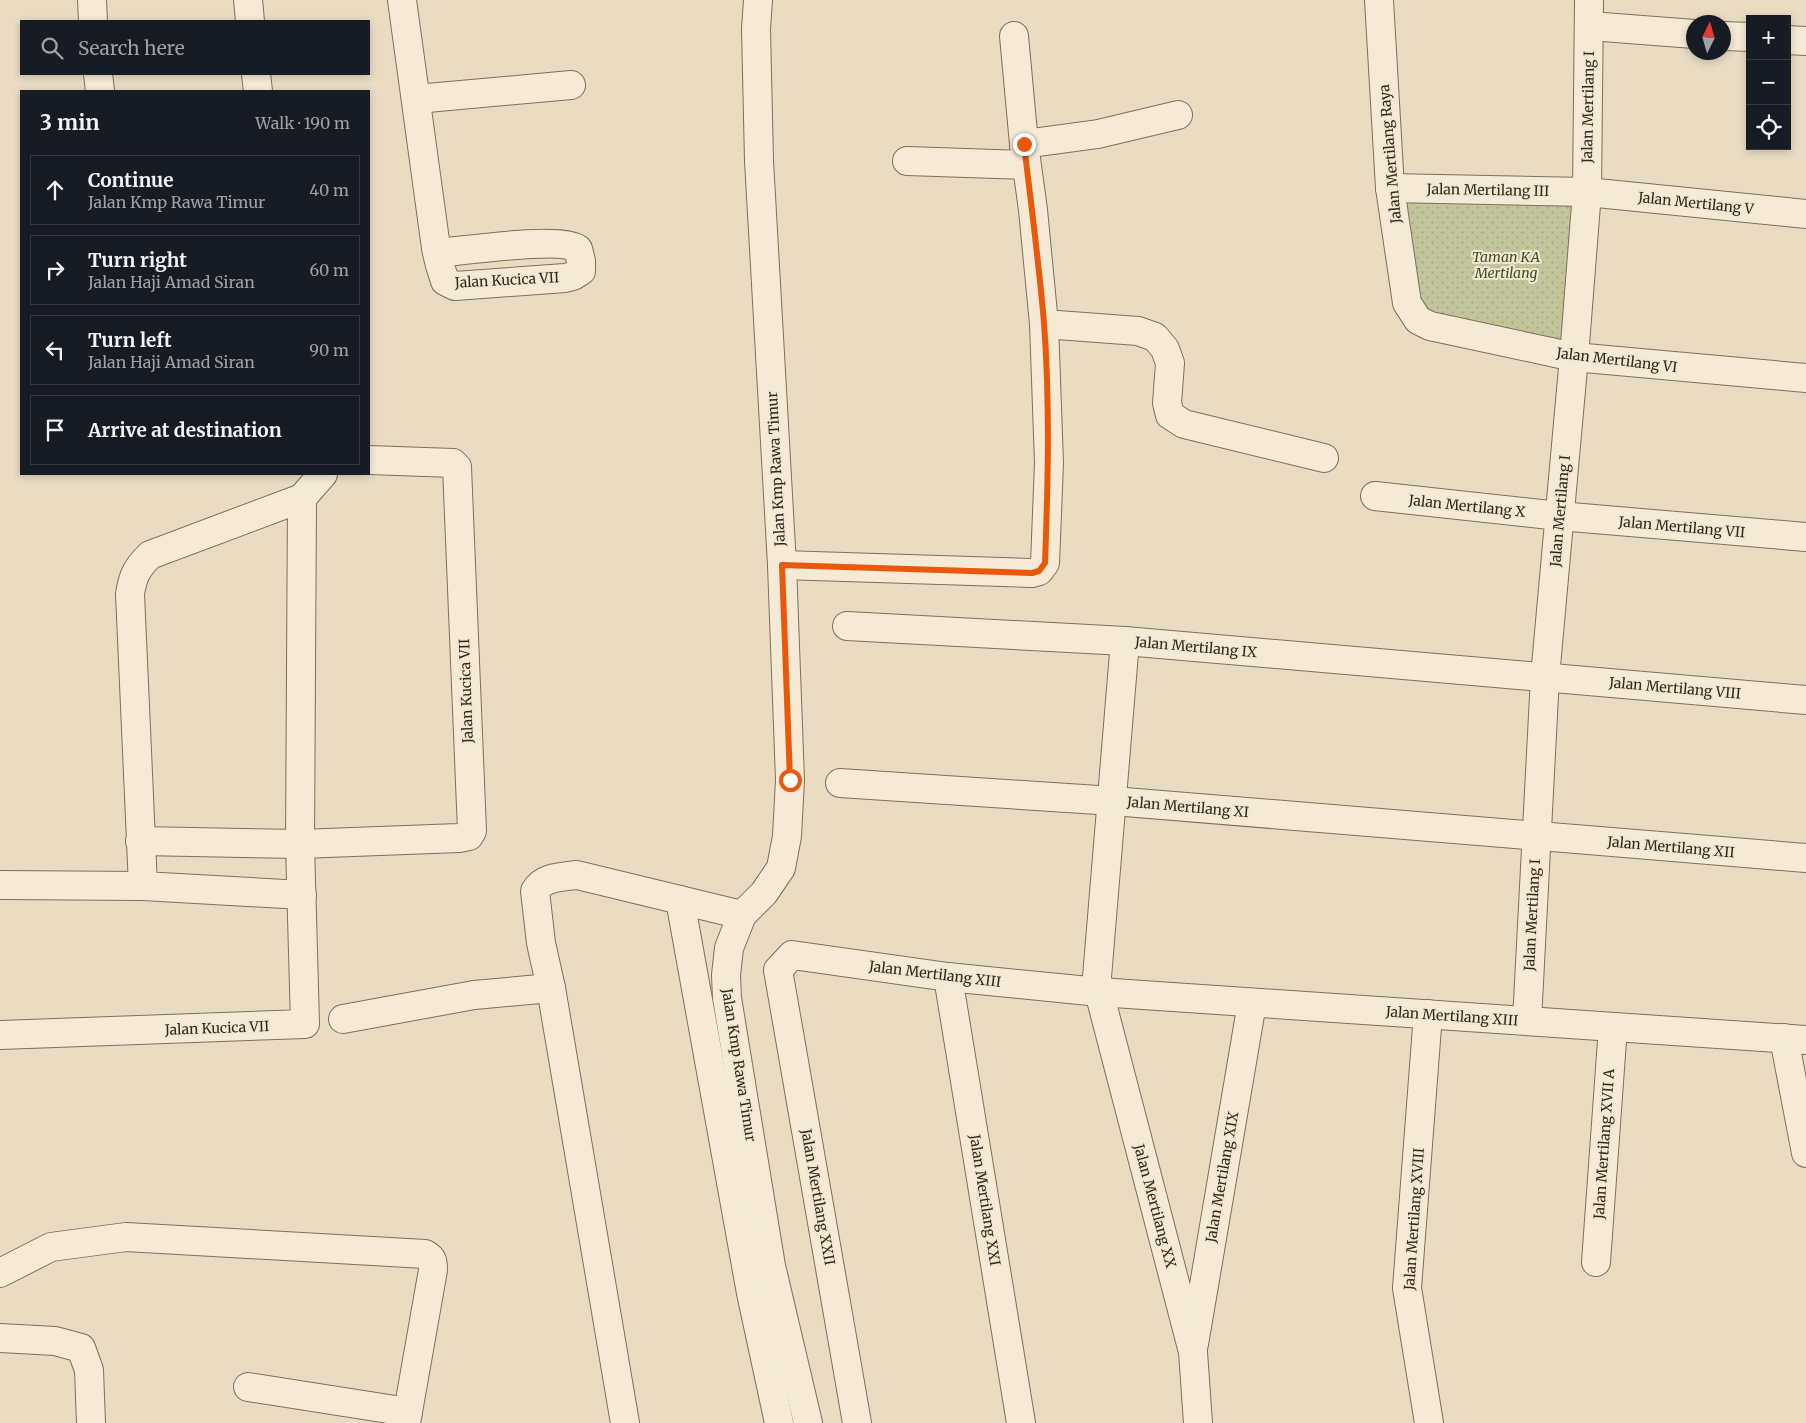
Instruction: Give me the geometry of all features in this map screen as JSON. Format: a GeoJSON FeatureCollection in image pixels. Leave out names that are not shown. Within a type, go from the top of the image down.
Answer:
{"type":"FeatureCollection","features":[{"type":"Feature","properties":{"kind":"street"},"geometry":{"type":"LineString","coordinates":[[92,0],[94,20]]}},
{"type":"Feature","properties":{"kind":"street"},"geometry":{"type":"LineString","coordinates":[[248,0],[250,20]]}},
{"type":"Feature","properties":{"kind":"street"},"geometry":{"type":"LineString","coordinates":[[402,0],[437,253]]}},
{"type":"Feature","properties":{"kind":"street","name":"Jalan Kmp Rawa Timur"},"geometry":{"type":"LineString","coordinates":[[758,0],[756,29],[758,160],[782,565],[790,780],[787,836],[781,868],[764,893],[742,915],[729,948],[726,975],[727,998],[771,1266],[808,1423]]}},
{"type":"Feature","properties":{"kind":"street","name":"Jalan Mertilang Raya"},"geometry":{"type":"LineString","coordinates":[[1379,0],[1390,188],[1407,302],[1418,320],[1430,326]]}},
{"type":"Feature","properties":{"kind":"street"},"geometry":{"type":"LineString","coordinates":[[1589,13],[1686,32]]}},
{"type":"Feature","properties":{"kind":"street","name":"Jalan Mertilang I"},"geometry":{"type":"LineString","coordinates":[[1527,1021],[1545,677],[1574,357],[1586,192],[1589,13]]}},
{"type":"Feature","properties":{"kind":"street"},"geometry":{"type":"LineString","coordinates":[[782,565],[1032,573],[1039,571],[1045,563],[1049,462],[1044,324],[1014,36]]}},
{"type":"Feature","properties":{"kind":"street"},"geometry":{"type":"LineString","coordinates":[[1731,36],[1746,37]]}},
{"type":"Feature","properties":{"kind":"street"},"geometry":{"type":"LineString","coordinates":[[1791,40],[1806,41]]}},
{"type":"Feature","properties":{"kind":"street"},"geometry":{"type":"LineString","coordinates":[[98,75],[100,90]]}},
{"type":"Feature","properties":{"kind":"street"},"geometry":{"type":"LineString","coordinates":[[256,75],[258,90]]}},
{"type":"Feature","properties":{"kind":"street"},"geometry":{"type":"LineString","coordinates":[[416,99],[571,85]]}},
{"type":"Feature","properties":{"kind":"street"},"geometry":{"type":"LineString","coordinates":[[907,161],[1025,154],[1178,115]]}},
{"type":"Feature","properties":{"kind":"street","name":"Jalan Mertilang III"},"geometry":{"type":"LineString","coordinates":[[1390,188],[1586,192]]}},
{"type":"Feature","properties":{"kind":"street","name":"Jalan Mertilang V"},"geometry":{"type":"LineString","coordinates":[[1586,192],[1806,214]]}},
{"type":"Feature","properties":{"kind":"street"},"geometry":{"type":"LineString","coordinates":[[1044,324],[1138,331],[1155,337],[1166,348],[1170,363],[1167,402],[1170,415],[1184,424],[1324,458]]}},
{"type":"Feature","properties":{"kind":"street","name":"Jalan Mertilang VI"},"geometry":{"type":"LineString","coordinates":[[1430,326],[1574,357],[1806,378]]}},
{"type":"Feature","properties":{"kind":"street","name":"Jalan Kucica VII"},"geometry":{"type":"LineString","coordinates":[[140,841],[300,844],[459,838],[469,836],[472,831],[457,467],[453,463],[370,460]]}},
{"type":"Feature","properties":{"kind":"street"},"geometry":{"type":"LineString","coordinates":[[143,886],[130,594],[134,575],[140,565],[150,555],[302,498],[322,475]]}},
{"type":"Feature","properties":{"kind":"street","name":"Jalan Mertilang X"},"geometry":{"type":"LineString","coordinates":[[1375,496],[1559,516]]}},
{"type":"Feature","properties":{"kind":"street","name":"Jalan Kucica VII"},"geometry":{"type":"LineString","coordinates":[[0,1035],[306,1024],[300,844],[302,498]]}},
{"type":"Feature","properties":{"kind":"street","name":"Jalan Mertilang VII"},"geometry":{"type":"LineString","coordinates":[[1559,516],[1806,537]]}},
{"type":"Feature","properties":{"kind":"street","name":"Jalan Mertilang IX"},"geometry":{"type":"LineString","coordinates":[[847,626],[1125,641],[1545,677]]}},
{"type":"Feature","properties":{"kind":"street"},"geometry":{"type":"LineString","coordinates":[[1098,992],[1097,977],[1125,641]]}},
{"type":"Feature","properties":{"kind":"street","name":"Jalan Mertilang VIII"},"geometry":{"type":"LineString","coordinates":[[1545,677],[1806,700]]}},
{"type":"Feature","properties":{"kind":"street","name":"Jalan Mertilang XI"},"geometry":{"type":"LineString","coordinates":[[840,783],[1113,801],[1536,836]]}},
{"type":"Feature","properties":{"kind":"street","name":"Jalan Mertilang XII"},"geometry":{"type":"LineString","coordinates":[[1536,836],[1806,858]]}},
{"type":"Feature","properties":{"kind":"street"},"geometry":{"type":"LineString","coordinates":[[625,1423],[551,988],[541,943],[535,891],[542,882],[576,875],[742,915]]}},
{"type":"Feature","properties":{"kind":"street"},"geometry":{"type":"LineString","coordinates":[[0,885],[143,886],[302,895]]}},
{"type":"Feature","properties":{"kind":"street"},"geometry":{"type":"LineString","coordinates":[[680,900],[751,1293],[778,1423]]}},
{"type":"Feature","properties":{"kind":"street","name":"Jalan Mertilang XIII"},"geometry":{"type":"LineString","coordinates":[[778,970],[792,955],[948,976],[1098,992],[1795,1039]]}},
{"type":"Feature","properties":{"kind":"street","name":"Jalan Mertilang XXII"},"geometry":{"type":"LineString","coordinates":[[778,970],[857,1423]]}},
{"type":"Feature","properties":{"kind":"street","name":"Jalan Mertilang XXI"},"geometry":{"type":"LineString","coordinates":[[948,976],[1021,1423]]}},
{"type":"Feature","properties":{"kind":"street"},"geometry":{"type":"LineString","coordinates":[[343,1019],[474,995],[551,988]]}},
{"type":"Feature","properties":{"kind":"street","name":"Jalan Mertilang XX"},"geometry":{"type":"LineString","coordinates":[[1098,992],[1193,1352],[1198,1423]]}},
{"type":"Feature","properties":{"kind":"street","name":"Jalan Mertilang XIX"},"geometry":{"type":"LineString","coordinates":[[1193,1352],[1252,1002]]}},
{"type":"Feature","properties":{"kind":"street","name":"Jalan Mertilang XVIII"},"geometry":{"type":"LineString","coordinates":[[1428,1014],[1407,1288],[1429,1423]]}},
{"type":"Feature","properties":{"kind":"street","name":"Jalan Mertilang XVII A"},"geometry":{"type":"LineString","coordinates":[[1596,1262],[1613,1027]]}},
{"type":"Feature","properties":{"kind":"street"},"geometry":{"type":"LineString","coordinates":[[1795,1039],[1806,1154]]}},
{"type":"Feature","properties":{"kind":"street"},"geometry":{"type":"LineString","coordinates":[[0,1273],[51,1246],[126,1236],[425,1254],[430,1256],[433,1261],[433,1270],[407,1418],[248,1387]]}},
{"type":"Feature","properties":{"kind":"street"},"geometry":{"type":"LineString","coordinates":[[0,1338],[55,1341],[81,1348],[88,1370],[91,1423]]}},
{"type":"Feature","properties":{"kind":"green space","name":"Taman KA Mertilang"},"geometry":{"type":"Polygon","coordinates":[[[1390,188],[1587,192],[1574,357],[1493,339],[1407,303],[1390,188]]]}},
{"type":"Feature","properties":{"kind":"route"},"geometry":{"type":"LineString","coordinates":[[790,780],[782,565],[1032,573],[1039,571],[1045,563],[1049,462],[1044,324],[1033,210],[1024,144]]}}]}
